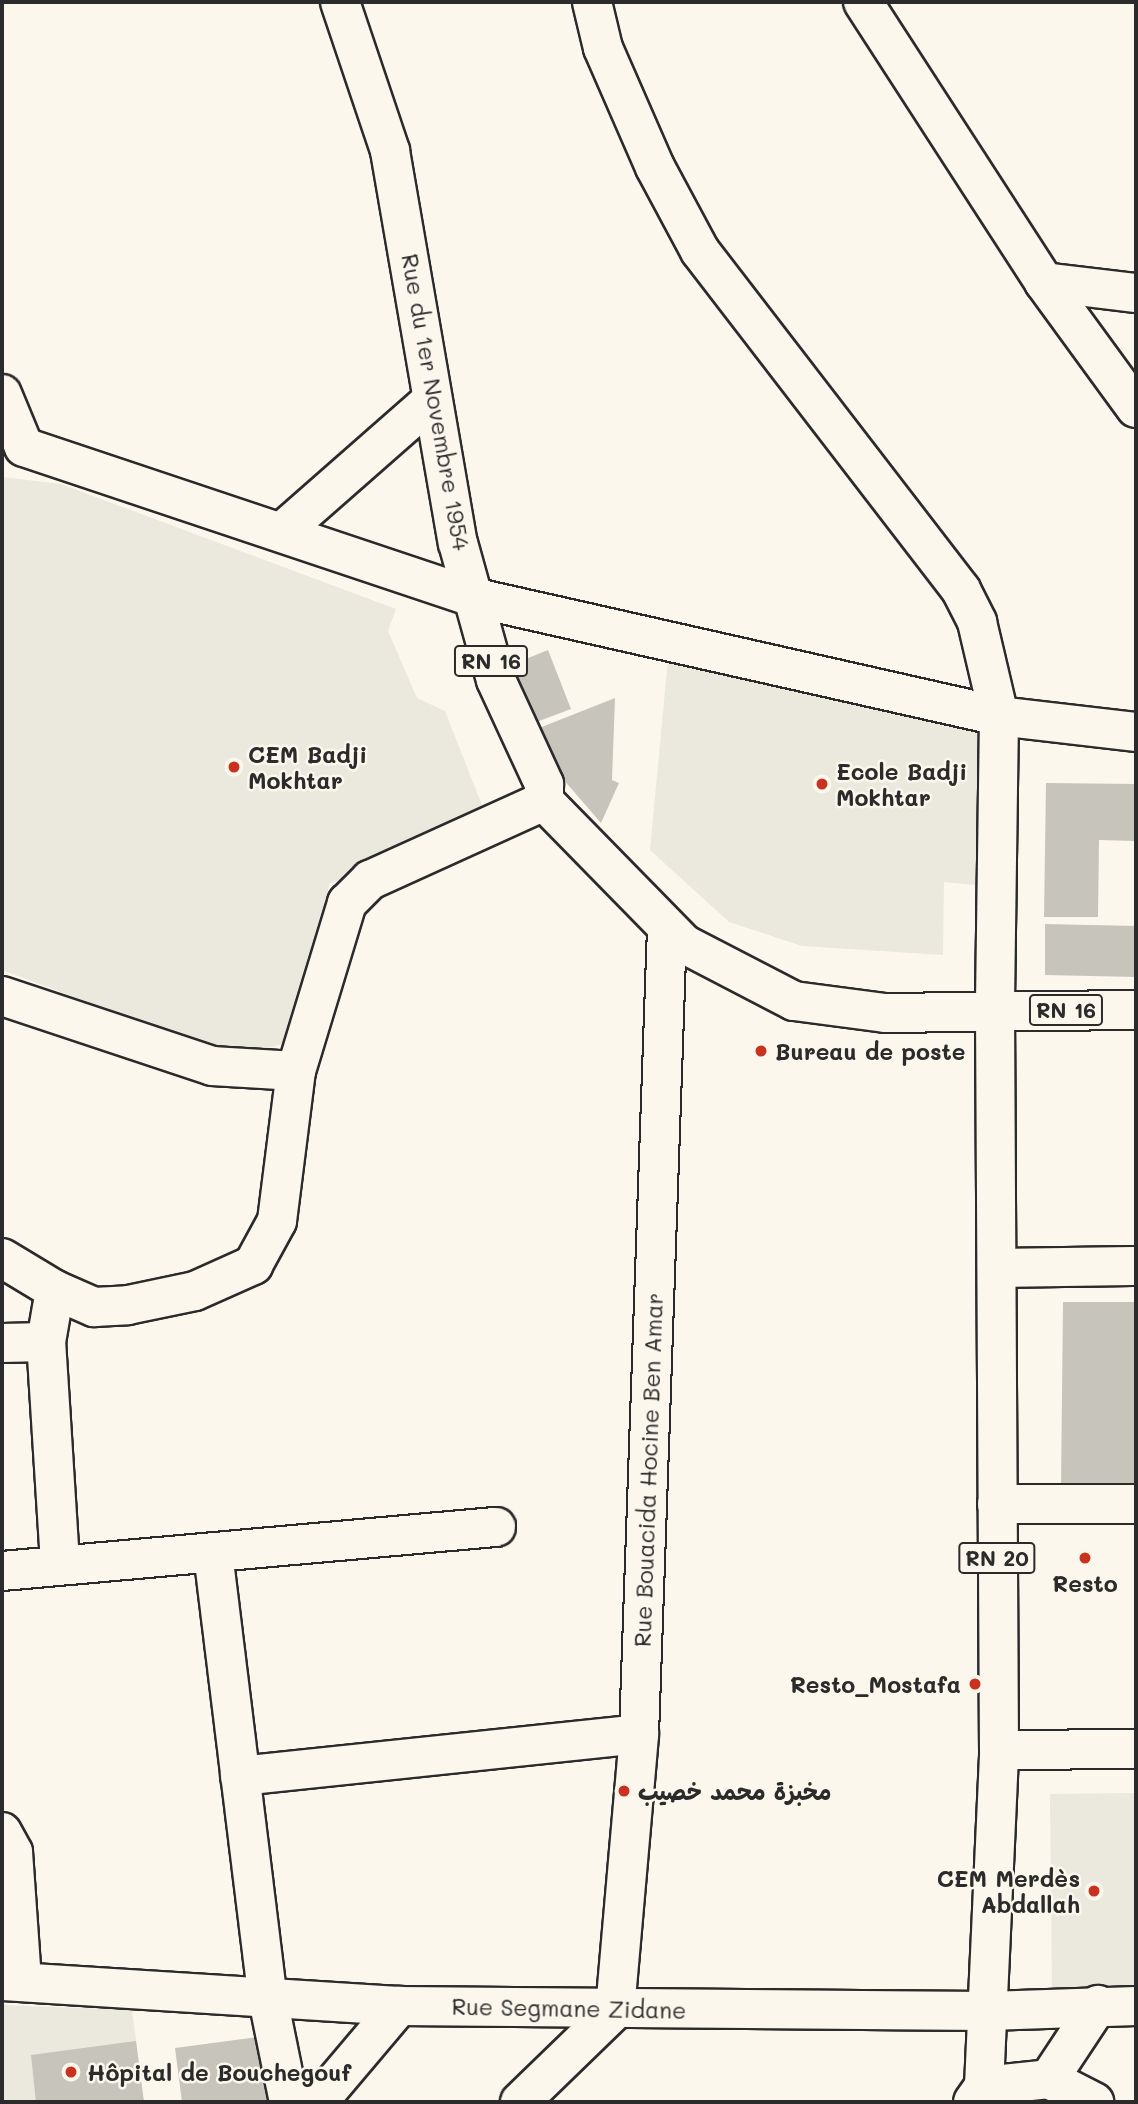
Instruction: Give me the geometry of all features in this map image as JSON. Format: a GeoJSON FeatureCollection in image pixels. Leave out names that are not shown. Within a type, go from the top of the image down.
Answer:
{"type":"FeatureCollection","features":[{"type":"Feature","properties":{"kind":"street","name":"Rue du 1er Novembre 1954"},"geometry":{"type":"LineString","coordinates":[[340,2],[390,151],[432,400],[472,597],[508,713],[544,784],[544,801]]}},
{"type":"Feature","properties":{"kind":"street"},"geometry":{"type":"LineString","coordinates":[[592,2],[603,48],[650,155],[700,251],[961,590],[986,646],[999,716],[995,1010]]}},
{"type":"Feature","properties":{"kind":"street"},"geometry":{"type":"LineString","coordinates":[[863,2],[1044,282],[1136,408]]}},
{"type":"Feature","properties":{"kind":"street"},"geometry":{"type":"LineString","coordinates":[[1044,282],[1136,293]]}},
{"type":"Feature","properties":{"kind":"street"},"geometry":{"type":"LineString","coordinates":[[2,394],[13,443],[284,530],[472,597],[999,716],[1136,732]]}},
{"type":"Feature","properties":{"kind":"street"},"geometry":{"type":"LineString","coordinates":[[284,530],[432,400]]}},
{"type":"Feature","properties":{"kind":"street"},"geometry":{"type":"LineString","coordinates":[[2,1258],[55,1290],[94,1307],[128,1306],[195,1291],[254,1265],[277,1221],[296,1071],[347,903],[370,880],[544,801]]}},
{"type":"Feature","properties":{"kind":"street","name":"RN 16"},"geometry":{"type":"LineString","coordinates":[[544,801],[667,929],[729,971],[794,1001],[885,1013],[1136,1010]]}},
{"type":"Feature","properties":{"kind":"street","name":"Rue Bouacida Hocine Ben Amar"},"geometry":{"type":"LineString","coordinates":[[615,2010],[639,1734],[667,929]]}},
{"type":"Feature","properties":{"kind":"street"},"geometry":{"type":"LineString","coordinates":[[3,1004],[212,1066],[296,1071]]}},
{"type":"Feature","properties":{"kind":"street","name":"RN 20"},"geometry":{"type":"LineString","coordinates":[[978,2094],[988,2011],[999,1750],[995,1010]]}},
{"type":"Feature","properties":{"kind":"street"},"geometry":{"type":"LineString","coordinates":[[997,1268],[1136,1266]]}},
{"type":"Feature","properties":{"kind":"street"},"geometry":{"type":"LineString","coordinates":[[55,1290],[46,1342],[60,1563]]}},
{"type":"Feature","properties":{"kind":"street"},"geometry":{"type":"LineString","coordinates":[[2,1343],[46,1342]]}},
{"type":"Feature","properties":{"kind":"street"},"geometry":{"type":"LineString","coordinates":[[997,1504],[1136,1504]]}},
{"type":"Feature","properties":{"kind":"street"},"geometry":{"type":"LineString","coordinates":[[2,1571],[60,1563],[214,1553],[496,1527]]}},
{"type":"Feature","properties":{"kind":"street"},"geometry":{"type":"LineString","coordinates":[[214,1553],[267,1994],[289,2102]]}},
{"type":"Feature","properties":{"kind":"street"},"geometry":{"type":"LineString","coordinates":[[240,1776],[639,1734]]}},
{"type":"Feature","properties":{"kind":"street"},"geometry":{"type":"LineString","coordinates":[[999,1750],[1136,1749]]}},
{"type":"Feature","properties":{"kind":"street"},"geometry":{"type":"LineString","coordinates":[[2,1832],[13,1852],[12,1981]]}},
{"type":"Feature","properties":{"kind":"street","name":"Rue Segmane Zidane"},"geometry":{"type":"LineString","coordinates":[[12,1981],[267,1994],[400,2006],[615,2010],[988,2011],[1098,2005],[1136,2006]]}},
{"type":"Feature","properties":{"kind":"street"},"geometry":{"type":"LineString","coordinates":[[1049,2079],[1098,2005]]}},
{"type":"Feature","properties":{"kind":"street"},"geometry":{"type":"LineString","coordinates":[[318,2102],[400,2006]]}},
{"type":"Feature","properties":{"kind":"street"},"geometry":{"type":"LineString","coordinates":[[520,2102],[615,2010]]}},
{"type":"Feature","properties":{"kind":"street"},"geometry":{"type":"LineString","coordinates":[[978,2094],[1049,2079],[1094,2102]]}},
{"type":"Feature","properties":{"kind":"shaded area","name":"CEM Badji Mokhtar"},"geometry":{"type":"Polygon","coordinates":[[[2,477],[61,484],[396,609],[388,631],[417,698],[445,711],[489,823],[329,884],[307,1037],[236,1057],[2,970],[2,477]]]}},
{"type":"Feature","properties":{"kind":"shaded area","name":"Ecole Badji Mokhtar"},"geometry":{"type":"Polygon","coordinates":[[[669,648],[988,718],[985,886],[944,882],[943,955],[802,946],[729,922],[650,850],[669,648]]]}},
{"type":"Feature","properties":{"kind":"shaded area","name":"CEM Merdès Abdallah"},"geometry":{"type":"Polygon","coordinates":[[[1136,1793],[1136,1989],[1052,1990],[1050,1794],[1136,1793]]]}},
{"type":"Feature","properties":{"kind":"shaded area","name":"Hôpital de Bouchegouf"},"geometry":{"type":"Polygon","coordinates":[[[2,2005],[132,2010],[144,2102],[2,2102],[2,2005]]]}},
{"type":"Feature","properties":{"kind":"building"},"geometry":{"type":"Polygon","coordinates":[[[548,650],[571,709],[534,723],[511,665],[548,650]]]}},
{"type":"Feature","properties":{"kind":"building"},"geometry":{"type":"Polygon","coordinates":[[[615,698],[612,780],[619,783],[601,823],[524,734],[615,698]]]}},
{"type":"Feature","properties":{"kind":"building"},"geometry":{"type":"Polygon","coordinates":[[[1046,783],[1136,784],[1136,841],[1099,840],[1098,917],[1044,917],[1046,783]]]}},
{"type":"Feature","properties":{"kind":"building"},"geometry":{"type":"Polygon","coordinates":[[[1045,924],[1136,926],[1136,977],[1045,975],[1045,924]]]}},
{"type":"Feature","properties":{"kind":"building"},"geometry":{"type":"Polygon","coordinates":[[[1063,1302],[1136,1302],[1136,1488],[1061,1488],[1063,1302]]]}},
{"type":"Feature","properties":{"kind":"building"},"geometry":{"type":"Polygon","coordinates":[[[272,2035],[279,2102],[182,2102],[175,2048],[272,2035]]]}},
{"type":"Feature","properties":{"kind":"building"},"geometry":{"type":"Polygon","coordinates":[[[136,2041],[144,2102],[36,2102],[31,2055],[136,2041]]]}},
{"type":"Feature","properties":{"kind":"place","name":"CEM Badji Mokhtar"},"geometry":{"type":"Point","coordinates":[234,767]}},
{"type":"Feature","properties":{"kind":"place","name":"Ecole Badji Mokhtar"},"geometry":{"type":"Point","coordinates":[822,784]}},
{"type":"Feature","properties":{"kind":"place","name":"Bureau de poste"},"geometry":{"type":"Point","coordinates":[761,1051]}},
{"type":"Feature","properties":{"kind":"place","name":"Resto"},"geometry":{"type":"Point","coordinates":[1085,1558]}},
{"type":"Feature","properties":{"kind":"place","name":"Resto_Mostafa"},"geometry":{"type":"Point","coordinates":[975,1684]}},
{"type":"Feature","properties":{"kind":"place","name":"مخبزة محمد خصيب"},"geometry":{"type":"Point","coordinates":[624,1791]}},
{"type":"Feature","properties":{"kind":"place","name":"CEM Merdès Abdallah"},"geometry":{"type":"Point","coordinates":[1094,1891]}},
{"type":"Feature","properties":{"kind":"place","name":"Hôpital de Bouchegouf"},"geometry":{"type":"Point","coordinates":[71,2072]}}]}
